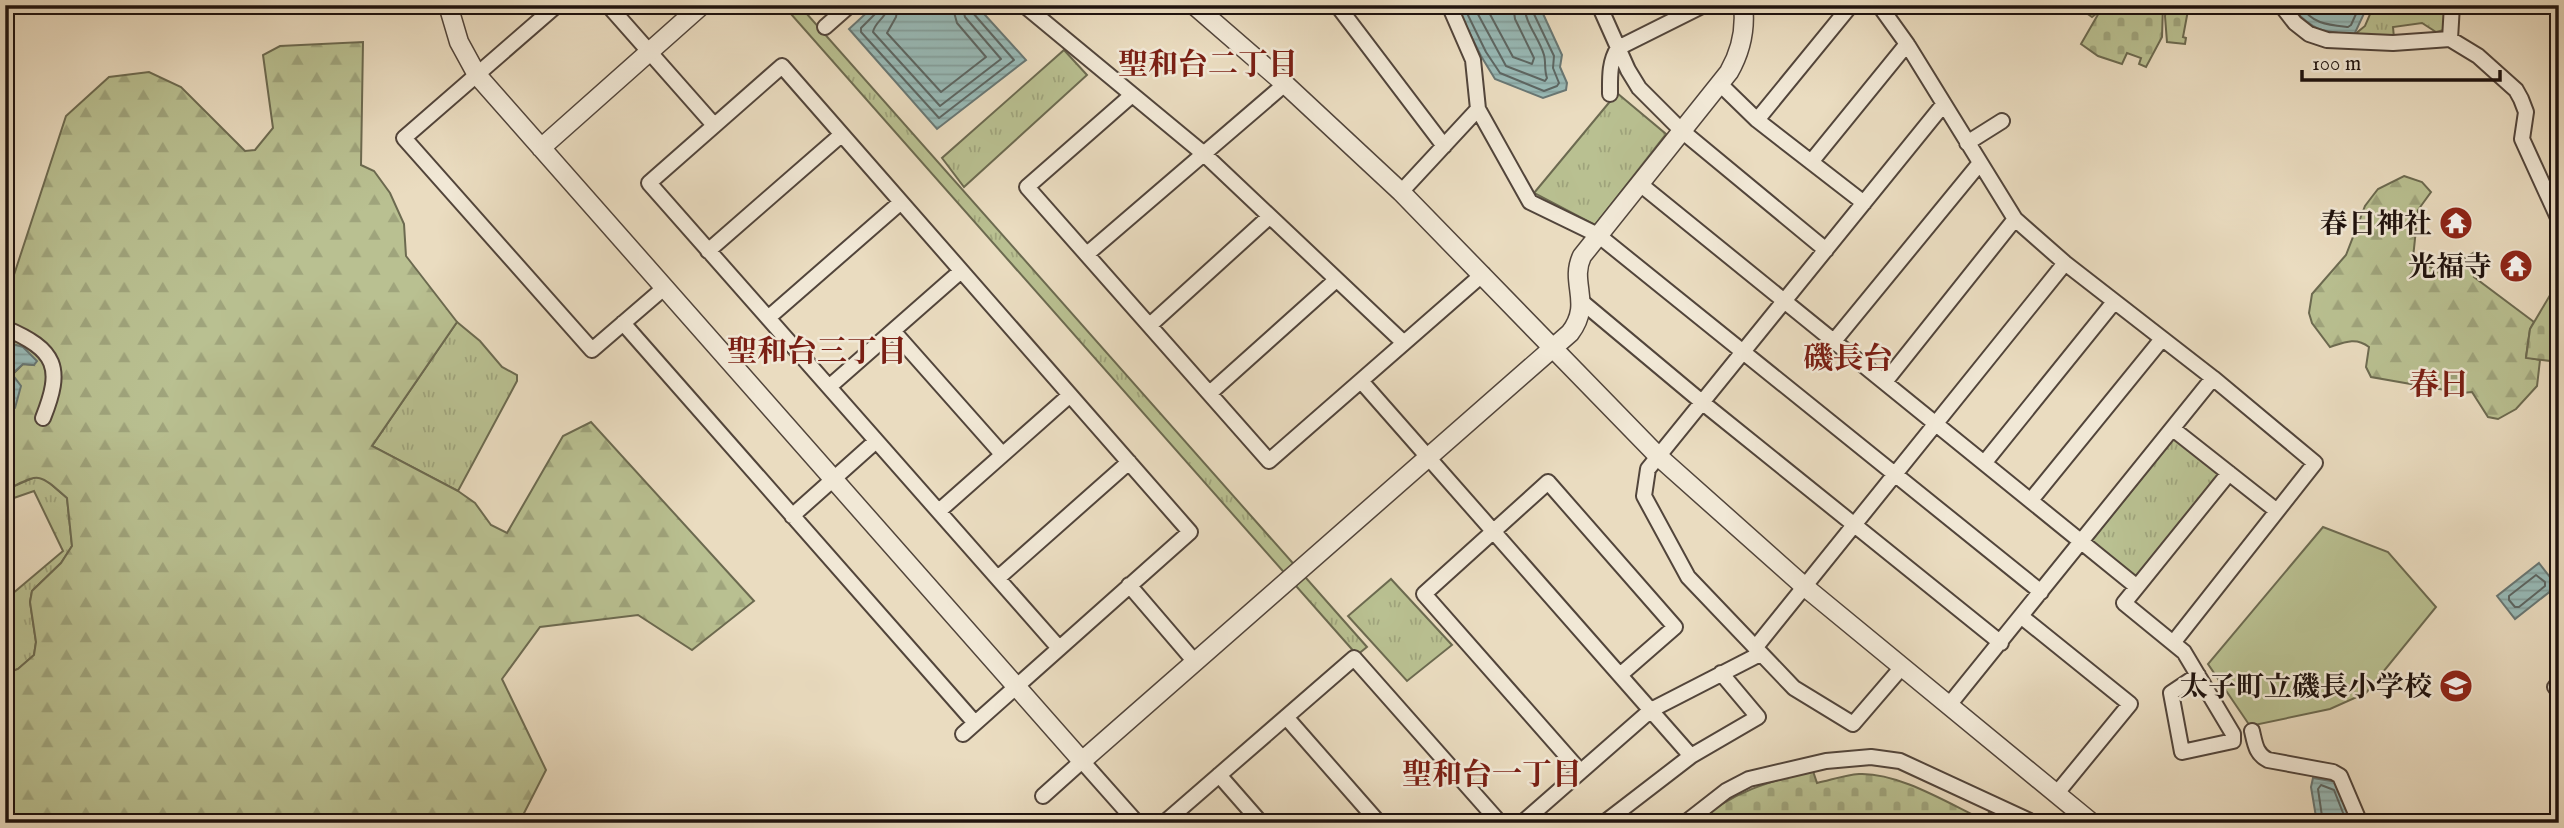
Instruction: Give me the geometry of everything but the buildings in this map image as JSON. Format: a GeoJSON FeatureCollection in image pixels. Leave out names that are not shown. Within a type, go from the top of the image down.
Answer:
{"type":"FeatureCollection","features":[{"type":"Feature","properties":{"kind":"street"},"geometry":{"type":"LineString","coordinates":[[447,5],[459,42],[477,75],[1137,823]]}},
{"type":"Feature","properties":{"kind":"street"},"geometry":{"type":"LineString","coordinates":[[557,5],[404,138],[592,350],[664,288]]}},
{"type":"Feature","properties":{"kind":"street"},"geometry":{"type":"LineString","coordinates":[[608,5],[714,125]]}},
{"type":"Feature","properties":{"kind":"street"},"geometry":{"type":"LineString","coordinates":[[541,148],[702,5]]}},
{"type":"Feature","properties":{"kind":"street"},"geometry":{"type":"LineString","coordinates":[[825,27],[850,5]]}},
{"type":"Feature","properties":{"kind":"street"},"geometry":{"type":"LineString","coordinates":[[1024,5],[1204,153],[1404,344]]}},
{"type":"Feature","properties":{"kind":"street"},"geometry":{"type":"LineString","coordinates":[[1194,5],[1285,84],[1401,192],[1659,457],[1805,587],[2092,823]]}},
{"type":"Feature","properties":{"kind":"street"},"geometry":{"type":"LineString","coordinates":[[1337,5],[1444,146]]}},
{"type":"Feature","properties":{"kind":"street"},"geometry":{"type":"LineString","coordinates":[[1449,5],[1473,60],[1478,109],[1530,202],[1598,235],[2041,592]]}},
{"type":"Feature","properties":{"kind":"street"},"geometry":{"type":"LineString","coordinates":[[1599,5],[1639,88],[1682,131],[1826,250]]}},
{"type":"Feature","properties":{"kind":"street"},"geometry":{"type":"LineString","coordinates":[[1610,94],[1611,65],[1618,47],[1704,5]]}},
{"type":"Feature","properties":{"kind":"street"},"geometry":{"type":"LineString","coordinates":[[1043,796],[1576,325],[1580,317],[1581,301],[1579,261],[1720,84],[1737,58],[1744,29],[1743,5]]}},
{"type":"Feature","properties":{"kind":"street"},"geometry":{"type":"LineString","coordinates":[[1757,120],[1851,5]]}},
{"type":"Feature","properties":{"kind":"street"},"geometry":{"type":"LineString","coordinates":[[1879,5],[1907,44],[2015,219],[2065,263],[2315,463],[2173,643]]}},
{"type":"Feature","properties":{"kind":"street"},"geometry":{"type":"LineString","coordinates":[[2281,5],[2295,23],[2309,34],[2328,40],[2393,43],[2450,39],[2478,56],[2516,90],[2521,99],[2526,111],[2522,139],[2559,220]]}},
{"type":"Feature","properties":{"kind":"street"},"geometry":{"type":"LineString","coordinates":[[2450,39],[2452,5]]}},
{"type":"Feature","properties":{"kind":"street"},"geometry":{"type":"LineString","coordinates":[[1811,162],[1907,44]]}},
{"type":"Feature","properties":{"kind":"street"},"geometry":{"type":"LineString","coordinates":[[963,734],[1191,532],[782,66],[649,183],[1059,648]]}},
{"type":"Feature","properties":{"kind":"street"},"geometry":{"type":"LineString","coordinates":[[1087,254],[1285,84]]}},
{"type":"Feature","properties":{"kind":"street"},"geometry":{"type":"LineString","coordinates":[[1720,84],[1757,120],[1864,203]]}},
{"type":"Feature","properties":{"kind":"street"},"geometry":{"type":"LineString","coordinates":[[1132,95],[1027,187],[1269,461],[1483,274]]}},
{"type":"Feature","properties":{"kind":"street"},"geometry":{"type":"LineString","coordinates":[[1902,667],[1853,724],[1794,688],[1688,577],[1644,496],[1647,469],[1943,105]]}},
{"type":"Feature","properties":{"kind":"street"},"geometry":{"type":"LineString","coordinates":[[1401,192],[1478,109]]}},
{"type":"Feature","properties":{"kind":"street"},"geometry":{"type":"LineString","coordinates":[[1967,143],[2003,121]]}},
{"type":"Feature","properties":{"kind":"street"},"geometry":{"type":"LineString","coordinates":[[708,251],[841,135]]}},
{"type":"Feature","properties":{"kind":"street"},"geometry":{"type":"LineString","coordinates":[[1834,341],[1980,163]]}},
{"type":"Feature","properties":{"kind":"street"},"geometry":{"type":"LineString","coordinates":[[1640,184],[2137,587]]}},
{"type":"Feature","properties":{"kind":"street"},"geometry":{"type":"LineString","coordinates":[[768,318],[901,202]]}},
{"type":"Feature","properties":{"kind":"street"},"geometry":{"type":"LineString","coordinates":[[1150,325],[1269,217]]}},
{"type":"Feature","properties":{"kind":"street"},"geometry":{"type":"LineString","coordinates":[[1885,382],[2015,219]]}},
{"type":"Feature","properties":{"kind":"street"},"geometry":{"type":"LineString","coordinates":[[1522,823],[1651,710],[1757,651],[1805,587],[2065,263]]}},
{"type":"Feature","properties":{"kind":"street"},"geometry":{"type":"LineString","coordinates":[[829,387],[961,271]]}},
{"type":"Feature","properties":{"kind":"street"},"geometry":{"type":"LineString","coordinates":[[1211,393],[1336,280]]}},
{"type":"Feature","properties":{"kind":"street"},"geometry":{"type":"LineString","coordinates":[[1581,301],[2001,643]]}},
{"type":"Feature","properties":{"kind":"street"},"geometry":{"type":"LineString","coordinates":[[1985,462],[2114,302]]}},
{"type":"Feature","properties":{"kind":"street"},"geometry":{"type":"LineString","coordinates":[[624,323],[975,723]]}},
{"type":"Feature","properties":{"kind":"street"},"geometry":{"type":"LineString","coordinates":[[5,328],[23,336],[48,357],[55,371],[54,390],[43,418]]}},
{"type":"Feature","properties":{"kind":"street"},"geometry":{"type":"LineString","coordinates":[[893,331],[1002,454]]}},
{"type":"Feature","properties":{"kind":"street"},"geometry":{"type":"LineString","coordinates":[[2031,500],[2162,339]]}},
{"type":"Feature","properties":{"kind":"street"},"geometry":{"type":"LineString","coordinates":[[1949,705],[2213,379]]}},
{"type":"Feature","properties":{"kind":"street"},"geometry":{"type":"LineString","coordinates":[[1362,381],[1691,756]]}},
{"type":"Feature","properties":{"kind":"street"},"geometry":{"type":"LineString","coordinates":[[939,511],[1070,395]]}},
{"type":"Feature","properties":{"kind":"street"},"geometry":{"type":"LineString","coordinates":[[2173,429],[2277,512]]}},
{"type":"Feature","properties":{"kind":"street"},"geometry":{"type":"LineString","coordinates":[[792,516],[876,441]]}},
{"type":"Feature","properties":{"kind":"street"},"geometry":{"type":"LineString","coordinates":[[998,578],[1129,462]]}},
{"type":"Feature","properties":{"kind":"street"},"geometry":{"type":"LineString","coordinates":[[2198,675],[2171,693],[2182,752],[2233,741],[2233,734],[2198,675],[2184,652],[2124,603],[2229,473]]}},
{"type":"Feature","properties":{"kind":"street"},"geometry":{"type":"LineString","coordinates":[[1580,771],[1424,594],[1548,482],[1675,627],[1620,675]]}},
{"type":"Feature","properties":{"kind":"street"},"geometry":{"type":"LineString","coordinates":[[1129,585],[1195,662]]}},
{"type":"Feature","properties":{"kind":"street"},"geometry":{"type":"LineString","coordinates":[[2022,617],[2130,704],[2057,793]]}},
{"type":"Feature","properties":{"kind":"street"},"geometry":{"type":"LineString","coordinates":[[1164,823],[1354,658],[1500,823]]}},
{"type":"Feature","properties":{"kind":"street"},"geometry":{"type":"LineString","coordinates":[[1604,823],[1691,756],[1758,717],[1721,673]]}},
{"type":"Feature","properties":{"kind":"street"},"geometry":{"type":"LineString","coordinates":[[1286,717],[1379,823]]}},
{"type":"Feature","properties":{"kind":"street"},"geometry":{"type":"LineString","coordinates":[[2252,732],[2256,750],[2268,761],[2333,772],[2340,776],[2360,823]]}},
{"type":"Feature","properties":{"kind":"street"},"geometry":{"type":"LineString","coordinates":[[1685,823],[1726,791],[1749,779],[1826,761],[1871,757],[1900,761],[2034,823]]}},
{"type":"Feature","properties":{"kind":"street"},"geometry":{"type":"LineString","coordinates":[[1219,775],[1261,823]]}},
{"type":"Feature","properties":{"kind":"green space"},"geometry":{"type":"Polygon","coordinates":[[[783,5],[799,5],[1367,647],[1357,655],[783,5]]]}},
{"type":"Feature","properties":{"kind":"green space"},"geometry":{"type":"Polygon","coordinates":[[[2064,5],[2163,5],[2162,37],[2146,67],[2139,64],[2141,58],[2127,53],[2122,64],[2098,56],[2081,44],[2100,11],[2092,17],[2082,10],[2067,9],[2064,5]]]}},
{"type":"Feature","properties":{"kind":"green space"},"geometry":{"type":"Polygon","coordinates":[[[2167,5],[2189,5],[2183,37],[2186,38],[2185,44],[2167,42],[2167,5]]]}},
{"type":"Feature","properties":{"kind":"green space"},"geometry":{"type":"Polygon","coordinates":[[[2374,5],[2449,5],[2444,30],[2436,32],[2422,23],[2393,27],[2394,38],[2354,35],[2365,26],[2374,5]]]}},
{"type":"Feature","properties":{"kind":"green space"},"geometry":{"type":"Polygon","coordinates":[[[363,42],[361,165],[374,171],[390,193],[404,224],[406,256],[457,322],[372,446],[458,491],[475,503],[491,525],[507,533],[563,436],[591,422],[754,601],[692,650],[638,615],[540,627],[502,679],[546,770],[519,823],[5,823],[5,674],[18,669],[34,655],[36,642],[30,602],[32,591],[61,563],[72,546],[67,498],[57,489],[43,479],[32,478],[5,490],[5,405],[10,409],[12,375],[23,364],[33,365],[13,344],[5,346],[5,289],[11,284],[66,116],[109,77],[149,72],[181,87],[245,151],[255,150],[273,128],[263,55],[280,46],[363,42]]]}},
{"type":"Feature","properties":{"kind":"green space"},"geometry":{"type":"Polygon","coordinates":[[[1064,50],[1087,75],[964,187],[942,158],[1064,50]]]}},
{"type":"Feature","properties":{"kind":"green space"},"geometry":{"type":"Polygon","coordinates":[[[1617,93],[1666,134],[1595,225],[1534,193],[1617,93]]]}},
{"type":"Feature","properties":{"kind":"green space"},"geometry":{"type":"Polygon","coordinates":[[[2404,176],[2422,182],[2431,192],[2418,210],[2413,258],[2441,273],[2473,253],[2469,262],[2479,270],[2474,277],[2534,322],[2530,329],[2526,357],[2540,360],[2537,386],[2516,409],[2498,419],[2488,417],[2472,392],[2462,393],[2371,377],[2366,367],[2369,347],[2355,341],[2330,347],[2312,323],[2309,313],[2312,294],[2346,255],[2365,206],[2378,189],[2404,176]]]}},
{"type":"Feature","properties":{"kind":"green space"},"geometry":{"type":"Polygon","coordinates":[[[2559,280],[2559,368],[2550,366],[2550,361],[2526,358],[2530,329],[2559,280]]]}},
{"type":"Feature","properties":{"kind":"green space"},"geometry":{"type":"Polygon","coordinates":[[[457,322],[480,341],[502,367],[517,375],[517,381],[458,491],[372,446],[457,322]]]}},
{"type":"Feature","properties":{"kind":"green space"},"geometry":{"type":"Polygon","coordinates":[[[2175,437],[2225,475],[2140,580],[2091,541],[2175,437]]]}},
{"type":"Feature","properties":{"kind":"green space"},"geometry":{"type":"Polygon","coordinates":[[[35,477],[44,478],[67,498],[72,546],[61,563],[32,591],[30,602],[36,642],[34,655],[18,669],[5,674],[5,600],[63,551],[34,491],[5,501],[5,490],[35,477]]]}},
{"type":"Feature","properties":{"kind":"green space"},"geometry":{"type":"Polygon","coordinates":[[[2323,527],[2388,552],[2436,607],[2366,693],[2330,709],[2250,726],[2208,664],[2323,527]]]}},
{"type":"Feature","properties":{"kind":"green space"},"geometry":{"type":"Polygon","coordinates":[[[1391,579],[1452,645],[1407,681],[1348,616],[1391,579]]]}},
{"type":"Feature","properties":{"kind":"green space"},"geometry":{"type":"Polygon","coordinates":[[[1813,771],[1817,783],[1859,774],[1891,778],[1986,821],[1989,812],[2010,823],[1697,823],[1723,803],[1752,789],[1813,771]]]}},
{"type":"Feature","properties":{"kind":"water"},"geometry":{"type":"Polygon","coordinates":[[[875,5],[976,5],[1026,60],[937,129],[849,29],[875,5]]]}},
{"type":"Feature","properties":{"kind":"water"},"geometry":{"type":"Polygon","coordinates":[[[1539,5],[1562,55],[1560,67],[1567,83],[1566,90],[1543,98],[1495,79],[1456,6],[1539,5]]]}},
{"type":"Feature","properties":{"kind":"water"},"geometry":{"type":"Polygon","coordinates":[[[2293,5],[2368,5],[2354,35],[2315,27],[2294,10],[2293,5]]]}},
{"type":"Feature","properties":{"kind":"water"},"geometry":{"type":"Polygon","coordinates":[[[13,344],[23,347],[37,361],[34,365],[23,364],[12,374],[21,386],[15,408],[10,409],[5,405],[5,346],[13,344]]]}},
{"type":"Feature","properties":{"kind":"water"},"geometry":{"type":"Polygon","coordinates":[[[2539,563],[2557,586],[2515,619],[2497,596],[2539,563]]]}},
{"type":"Feature","properties":{"kind":"water"},"geometry":{"type":"Polygon","coordinates":[[[2313,778],[2337,782],[2354,823],[2317,823],[2311,787],[2313,778]]]}},
{"type":"Feature","properties":{"kind":"place","name":"春日神社"},"geometry":{"type":"Point","coordinates":[2456,223]}},
{"type":"Feature","properties":{"kind":"place","name":"光福寺"},"geometry":{"type":"Point","coordinates":[2516,266]}},
{"type":"Feature","properties":{"kind":"place","name":"太子町立磯長小学校"},"geometry":{"type":"Point","coordinates":[2456,686]}},
{"type":"Feature","properties":{"kind":"district","name":"聖和台二丁目"},"geometry":{"type":"Point","coordinates":[1208,64]}},
{"type":"Feature","properties":{"kind":"district","name":"聖和台三丁目"},"geometry":{"type":"Point","coordinates":[817,351]}},
{"type":"Feature","properties":{"kind":"district","name":"磯長台"},"geometry":{"type":"Point","coordinates":[1848,358]}},
{"type":"Feature","properties":{"kind":"district","name":"春日"},"geometry":{"type":"Point","coordinates":[2439,384]}},
{"type":"Feature","properties":{"kind":"district","name":"聖和台一丁目"},"geometry":{"type":"Point","coordinates":[1492,774]}}]}
